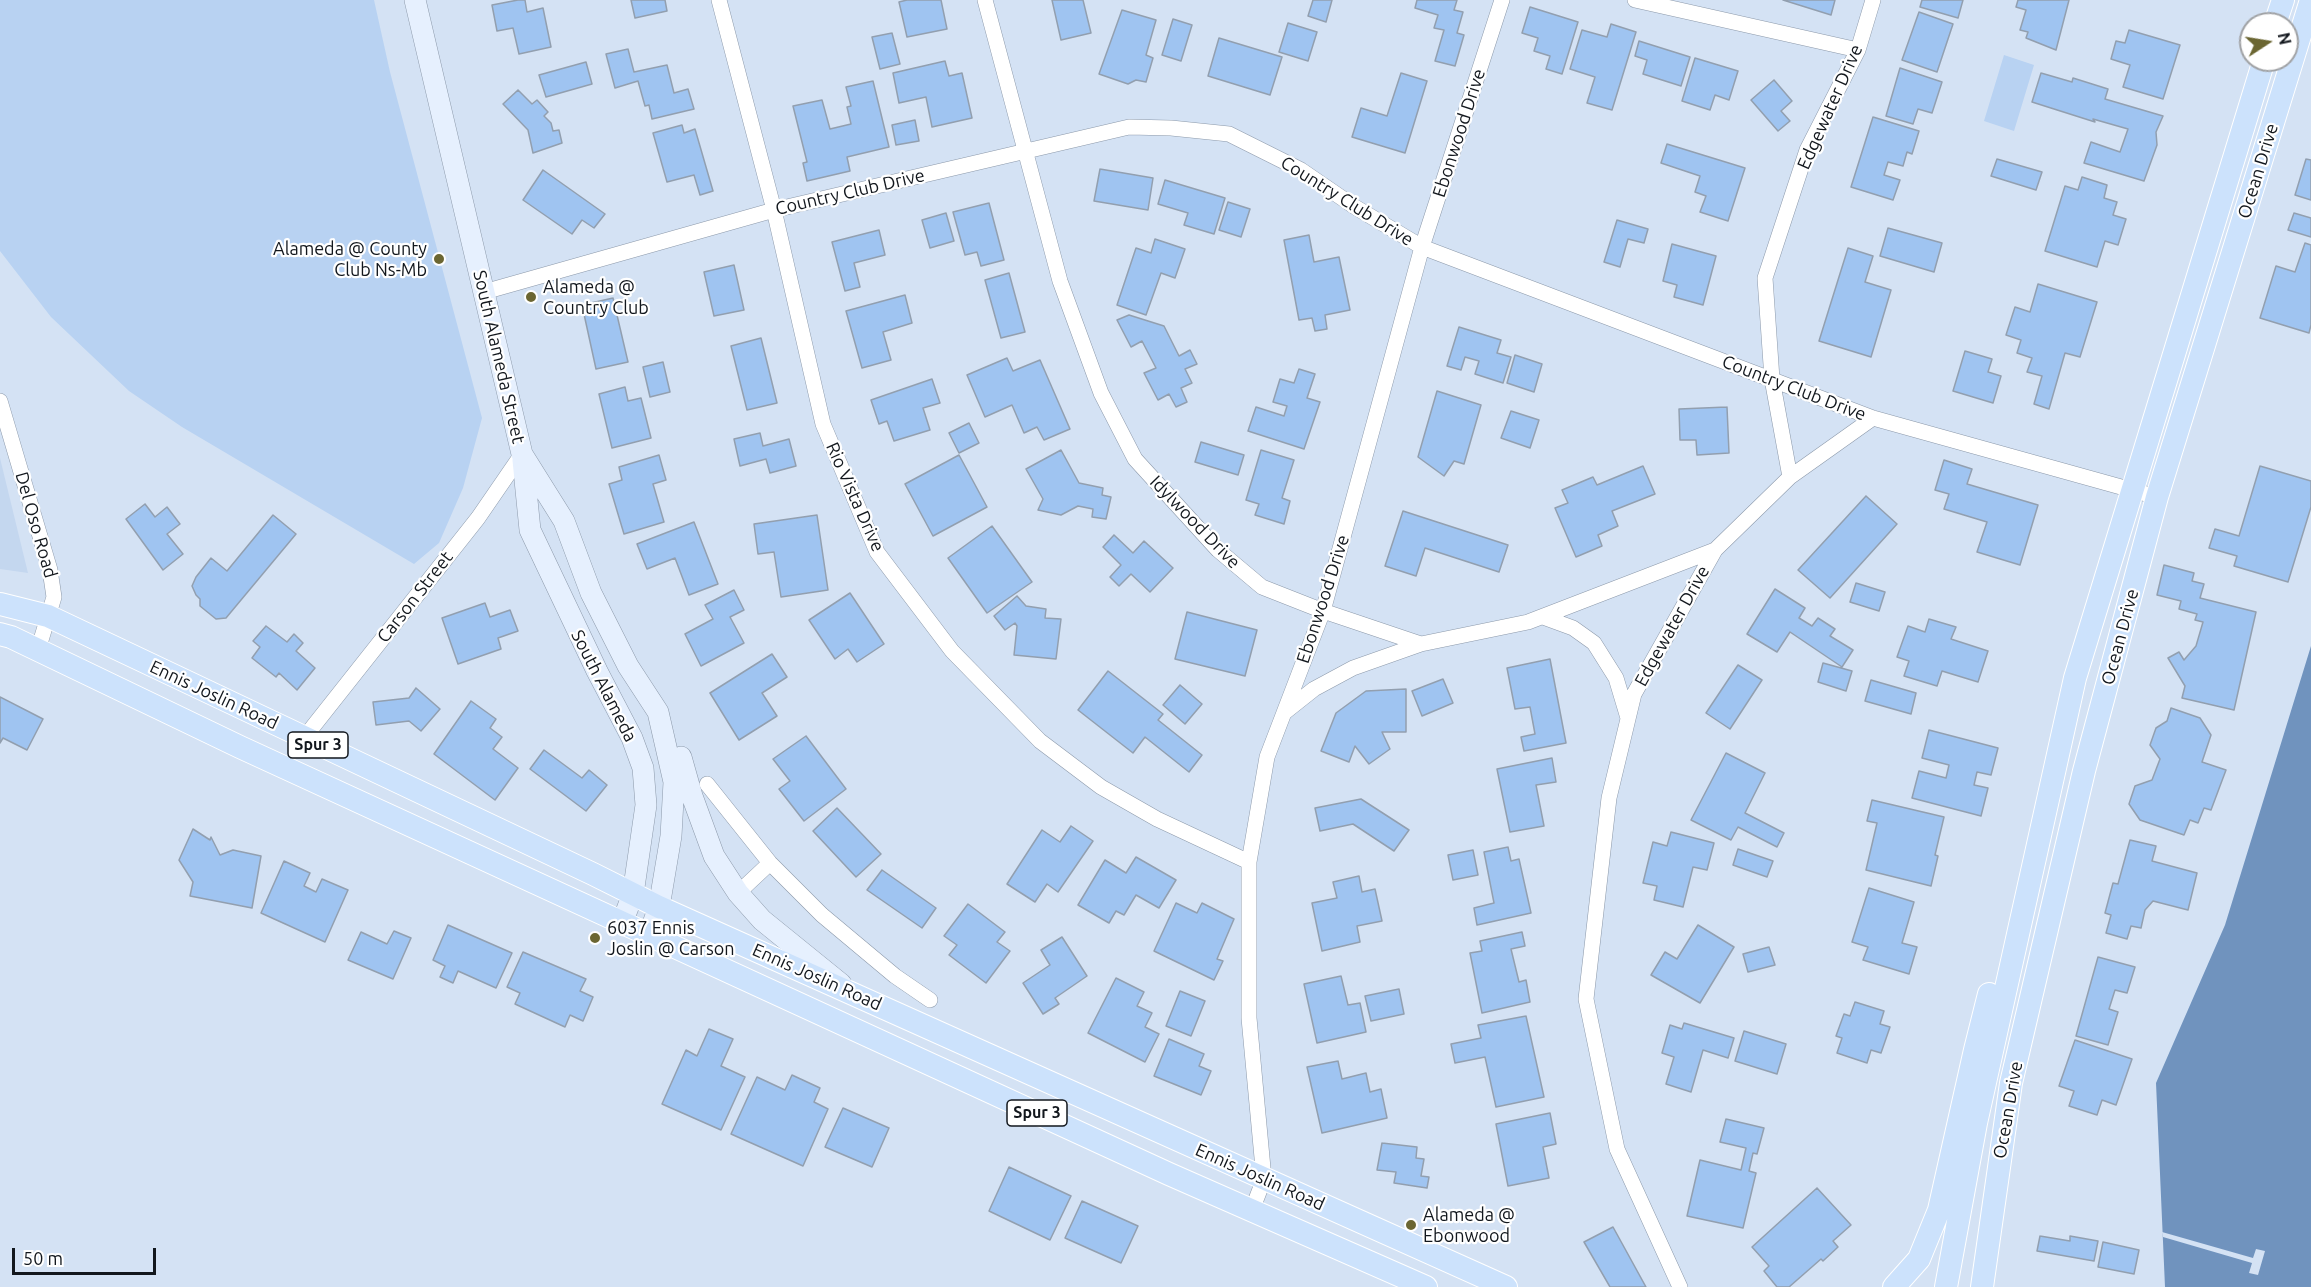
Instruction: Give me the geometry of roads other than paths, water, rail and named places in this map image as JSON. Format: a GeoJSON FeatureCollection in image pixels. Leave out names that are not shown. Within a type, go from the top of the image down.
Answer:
{"type":"FeatureCollection","features":[{"type":"Feature","properties":{"kind":"main road","name":"South Alameda Street"},"geometry":{"type":"LineString","coordinates":[[415,0],[522,454],[564,521],[591,593],[628,666],[658,712],[674,782],[671,836],[659,907],[649,935]]}},
{"type":"Feature","properties":{"kind":"main road","name":"Ocean Drive"},"geometry":{"type":"LineString","coordinates":[[1982,1287],[2011,1083],[2084,771],[2157,497],[2311,0]]}},
{"type":"Feature","properties":{"kind":"main road","name":"Ocean Drive"},"geometry":{"type":"LineString","coordinates":[[1946,1287],[1976,1123],[2075,678],[2260,72]]}},
{"type":"Feature","properties":{"kind":"main road"},"geometry":{"type":"LineString","coordinates":[[2226,184],[2252,191]]}},
{"type":"Feature","properties":{"kind":"main road"},"geometry":{"type":"LineString","coordinates":[[2183,327],[2208,333]]}},
{"type":"Feature","properties":{"kind":"main road","name":"South Alameda"},"geometry":{"type":"LineString","coordinates":[[522,454],[530,530],[597,671],[632,738],[643,768],[646,805],[633,894],[622,923]]}},
{"type":"Feature","properties":{"kind":"main road"},"geometry":{"type":"LineString","coordinates":[[2112,554],[2141,562]]}},
{"type":"Feature","properties":{"kind":"main road","name":"Ennis Joslin Road"},"geometry":{"type":"LineString","coordinates":[[0,604],[48,616],[659,907],[1506,1287]]}},
{"type":"Feature","properties":{"kind":"main road","name":"Ennis Joslin Road"},"geometry":{"type":"LineString","coordinates":[[0,634],[11,637],[240,747],[622,923],[1426,1287]]}},
{"type":"Feature","properties":{"kind":"main road"},"geometry":{"type":"LineString","coordinates":[[2075,678],[2107,687]]}},
{"type":"Feature","properties":{"kind":"main road"},"geometry":{"type":"LineString","coordinates":[[658,712],[678,746],[692,796],[714,856],[738,893],[762,920],[851,992]]}},
{"type":"Feature","properties":{"kind":"main road"},"geometry":{"type":"LineString","coordinates":[[2055,764],[2084,771]]}},
{"type":"Feature","properties":{"kind":"main road"},"geometry":{"type":"LineString","coordinates":[[1894,1287],[1919,1259],[1939,1210],[1975,1050],[2023,867],[2040,830]]}},
{"type":"Feature","properties":{"kind":"main road"},"geometry":{"type":"LineString","coordinates":[[2013,950],[2042,957]]}},
{"type":"Feature","properties":{"kind":"street","name":"Rio Vista Drive"},"geometry":{"type":"LineString","coordinates":[[719,0],[774,210],[823,424],[877,552],[952,651],[1040,741],[1119,798],[1157,819],[1249,862]]}},
{"type":"Feature","properties":{"kind":"street","name":"Idylwood Drive"},"geometry":{"type":"LineString","coordinates":[[985,0],[1060,281],[1101,393],[1135,459],[1218,550],[1262,587],[1323,611],[1421,644]]}},
{"type":"Feature","properties":{"kind":"street","name":"Ebonwood Drive"},"geometry":{"type":"LineString","coordinates":[[1252,1210],[1264,1179],[1250,1018],[1249,862],[1267,757],[1323,611],[1422,247],[1502,0]]}},
{"type":"Feature","properties":{"kind":"street"},"geometry":{"type":"LineString","coordinates":[[1635,0],[1858,50]]}},
{"type":"Feature","properties":{"kind":"street","name":"Edgewater Drive"},"geometry":{"type":"LineString","coordinates":[[1680,1287],[1617,1149],[1586,999],[1609,798],[1634,693],[1714,550],[1790,477],[1772,379],[1766,278],[1808,150],[1858,50],[1873,0]]}},
{"type":"Feature","properties":{"kind":"street","name":"Country Club Drive"},"geometry":{"type":"LineString","coordinates":[[484,292],[774,210],[1129,127],[1172,128],[1229,134],[1301,170],[1355,207],[1422,247],[1873,418],[2157,497]]}},
{"type":"Feature","properties":{"kind":"street","name":"Del Oso Road"},"geometry":{"type":"LineString","coordinates":[[0,401],[50,570],[54,597],[38,650]]}},
{"type":"Feature","properties":{"kind":"street"},"geometry":{"type":"LineString","coordinates":[[1790,477],[1873,418]]}},
{"type":"Feature","properties":{"kind":"street","name":"Carson Street"},"geometry":{"type":"LineString","coordinates":[[304,738],[477,518],[522,454]]}},
{"type":"Feature","properties":{"kind":"street"},"geometry":{"type":"LineString","coordinates":[[1284,713],[1314,689],[1353,668],[1421,644],[1528,622],[1714,550]]}},
{"type":"Feature","properties":{"kind":"street"},"geometry":{"type":"LineString","coordinates":[[1543,616],[1573,628],[1594,643],[1616,678],[1628,719]]}},
{"type":"Feature","properties":{"kind":"street"},"geometry":{"type":"LineString","coordinates":[[707,784],[770,863],[822,915],[895,976],[930,1000]]}},
{"type":"Feature","properties":{"kind":"street"},"geometry":{"type":"LineString","coordinates":[[738,893],[770,863]]}},
{"type":"Feature","properties":{"kind":"place","name":"Alameda @ County Club Ns-Mb"},"geometry":{"type":"Point","coordinates":[439,259]}},
{"type":"Feature","properties":{"kind":"place","name":"Alameda @ Country Club"},"geometry":{"type":"Point","coordinates":[531,297]}},
{"type":"Feature","properties":{"kind":"place","name":"6037 Ennis Joslin @ Carson"},"geometry":{"type":"Point","coordinates":[595,938]}},
{"type":"Feature","properties":{"kind":"place","name":"Alameda @ Ebonwood"},"geometry":{"type":"Point","coordinates":[1411,1225]}}]}
